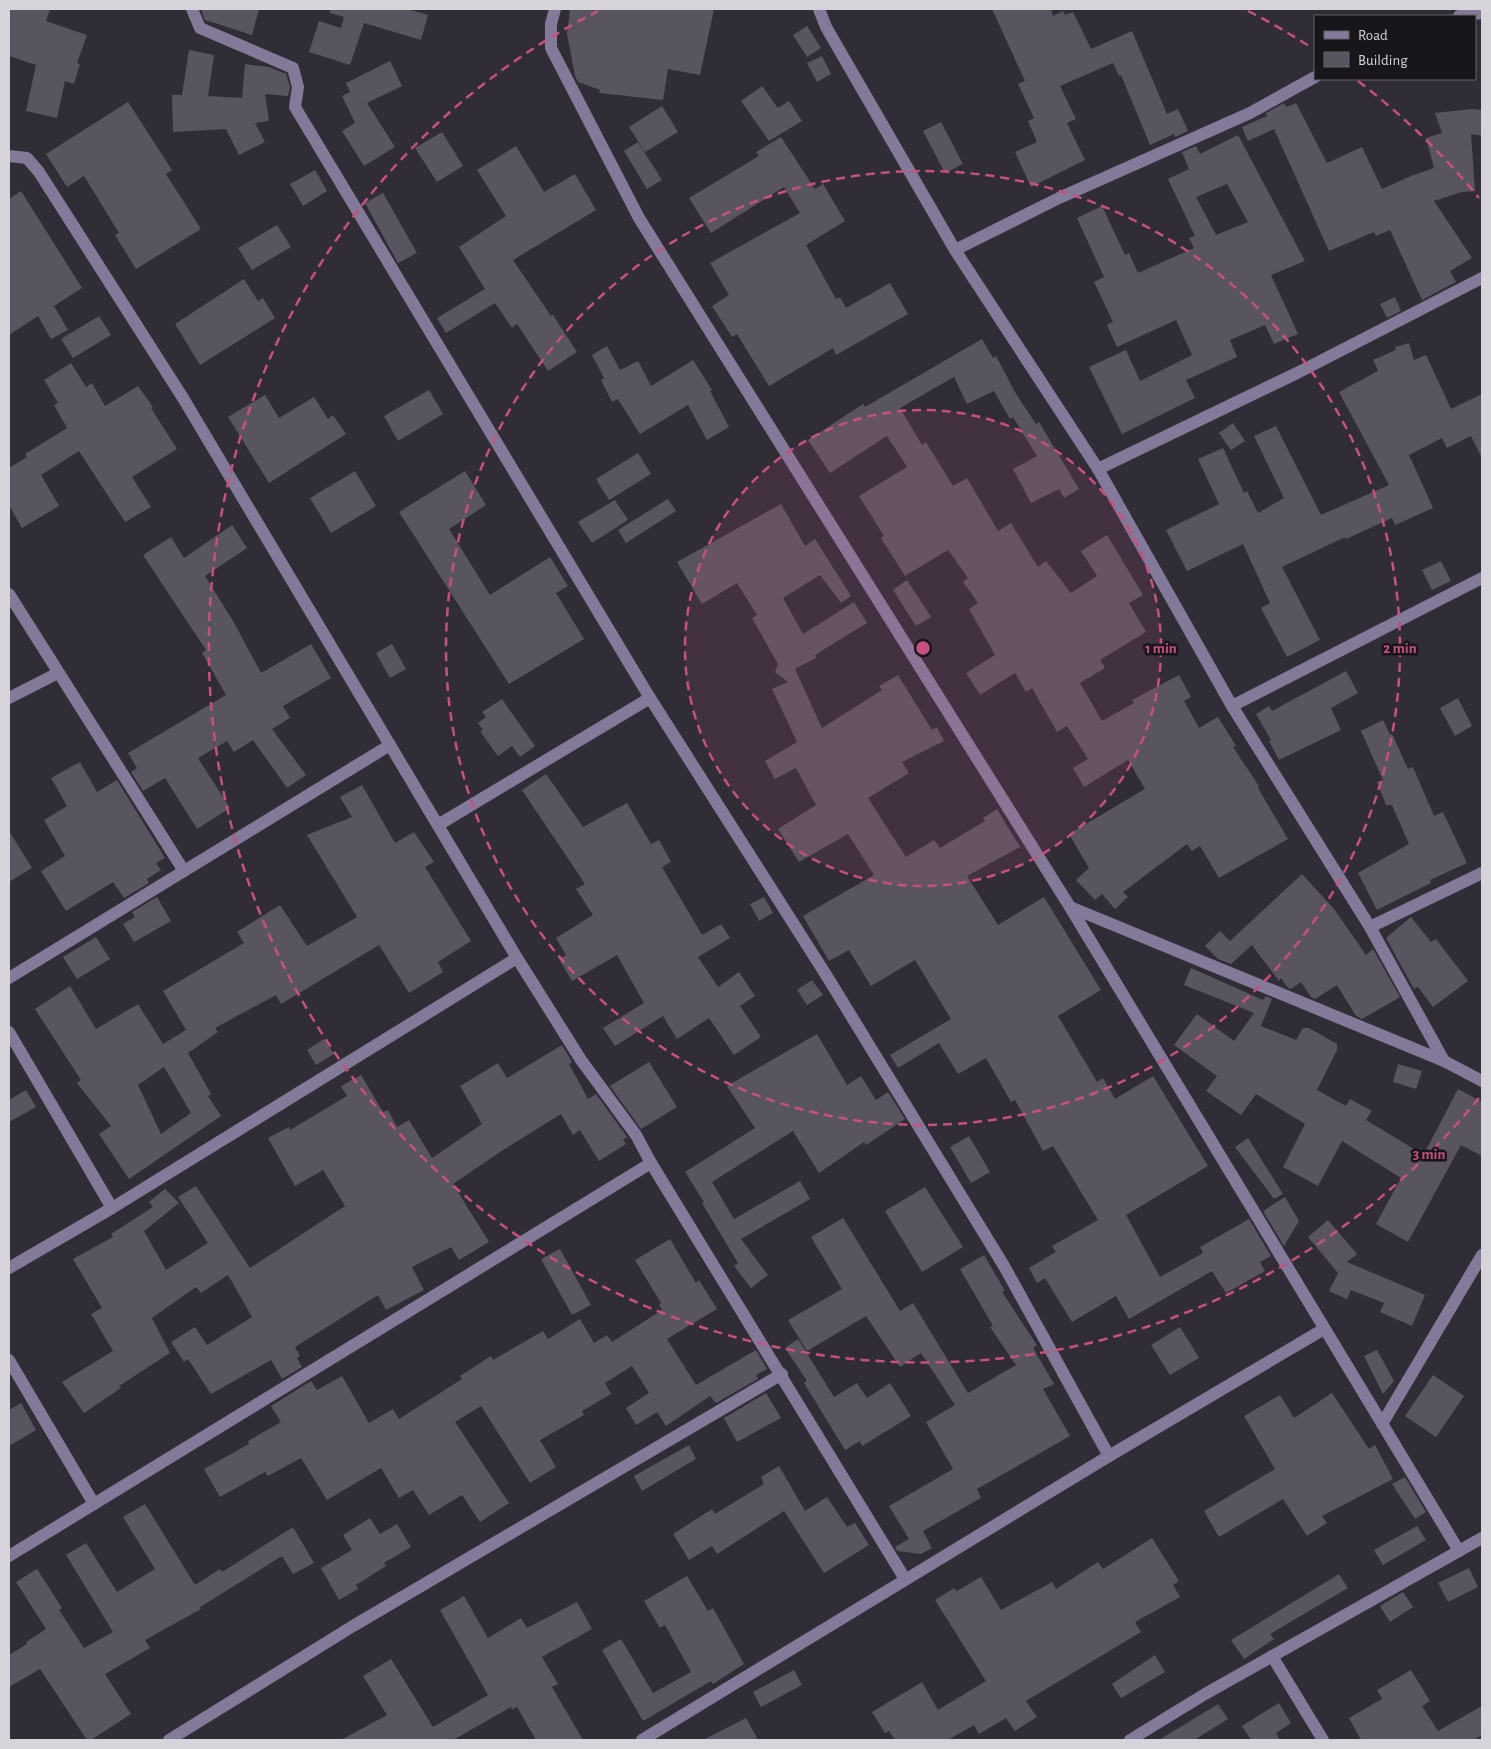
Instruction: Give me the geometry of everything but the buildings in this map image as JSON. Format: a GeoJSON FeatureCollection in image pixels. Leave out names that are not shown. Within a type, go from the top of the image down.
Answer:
{"type":"FeatureCollection","features":[{"type":"Feature","properties":{"kind":"street"},"geometry":{"type":"LineString","coordinates":[[192,9],[200,28],[293,68],[298,87],[295,107],[650,698],[922,1130],[1004,1266],[1109,1456]]}},
{"type":"Feature","properties":{"kind":"street"},"geometry":{"type":"LineString","coordinates":[[555,9],[550,24],[551,48],[639,218],[1070,907],[1459,1551]]}},
{"type":"Feature","properties":{"kind":"street"},"geometry":{"type":"LineString","coordinates":[[819,9],[826,27],[955,250],[1098,469],[1232,706],[1370,927],[1444,1061]]}},
{"type":"Feature","properties":{"kind":"street"},"geometry":{"type":"LineString","coordinates":[[1467,15],[1482,13]]}},
{"type":"Feature","properties":{"kind":"street"},"geometry":{"type":"LineString","coordinates":[[955,250],[1058,198],[1250,113],[1314,78]]}},
{"type":"Feature","properties":{"kind":"street"},"geometry":{"type":"LineString","coordinates":[[9,156],[27,158],[39,172],[183,398],[517,958],[582,1060],[636,1135],[651,1163],[782,1374],[905,1579]]}},
{"type":"Feature","properties":{"kind":"street"},"geometry":{"type":"LineString","coordinates":[[1098,469],[1299,372],[1482,278]]}},
{"type":"Feature","properties":{"kind":"street"},"geometry":{"type":"LineString","coordinates":[[1232,706],[1482,578]]}},
{"type":"Feature","properties":{"kind":"street"},"geometry":{"type":"LineString","coordinates":[[9,594],[184,871]]}},
{"type":"Feature","properties":{"kind":"street"},"geometry":{"type":"LineString","coordinates":[[9,698],[58,672]]}},
{"type":"Feature","properties":{"kind":"street"},"geometry":{"type":"LineString","coordinates":[[438,825],[650,698]]}},
{"type":"Feature","properties":{"kind":"street"},"geometry":{"type":"LineString","coordinates":[[9,978],[390,744]]}},
{"type":"Feature","properties":{"kind":"street"},"geometry":{"type":"LineString","coordinates":[[1370,927],[1482,873]]}},
{"type":"Feature","properties":{"kind":"street"},"geometry":{"type":"LineString","coordinates":[[1070,907],[1444,1061],[1482,1081]]}},
{"type":"Feature","properties":{"kind":"street"},"geometry":{"type":"LineString","coordinates":[[9,1268],[112,1208],[517,958]]}},
{"type":"Feature","properties":{"kind":"street"},"geometry":{"type":"LineString","coordinates":[[9,1032],[112,1208]]}},
{"type":"Feature","properties":{"kind":"street"},"geometry":{"type":"LineString","coordinates":[[9,1556],[651,1163]]}},
{"type":"Feature","properties":{"kind":"street"},"geometry":{"type":"LineString","coordinates":[[1382,1424],[1482,1256]]}},
{"type":"Feature","properties":{"kind":"street"},"geometry":{"type":"LineString","coordinates":[[642,1740],[1109,1456],[1324,1329]]}},
{"type":"Feature","properties":{"kind":"street"},"geometry":{"type":"LineString","coordinates":[[9,1360],[94,1504]]}},
{"type":"Feature","properties":{"kind":"street"},"geometry":{"type":"LineString","coordinates":[[169,1740],[353,1626],[782,1374]]}},
{"type":"Feature","properties":{"kind":"street"},"geometry":{"type":"LineString","coordinates":[[1130,1740],[1272,1656],[1482,1538]]}},
{"type":"Feature","properties":{"kind":"street"},"geometry":{"type":"LineString","coordinates":[[1272,1656],[1323,1740]]}}]}
